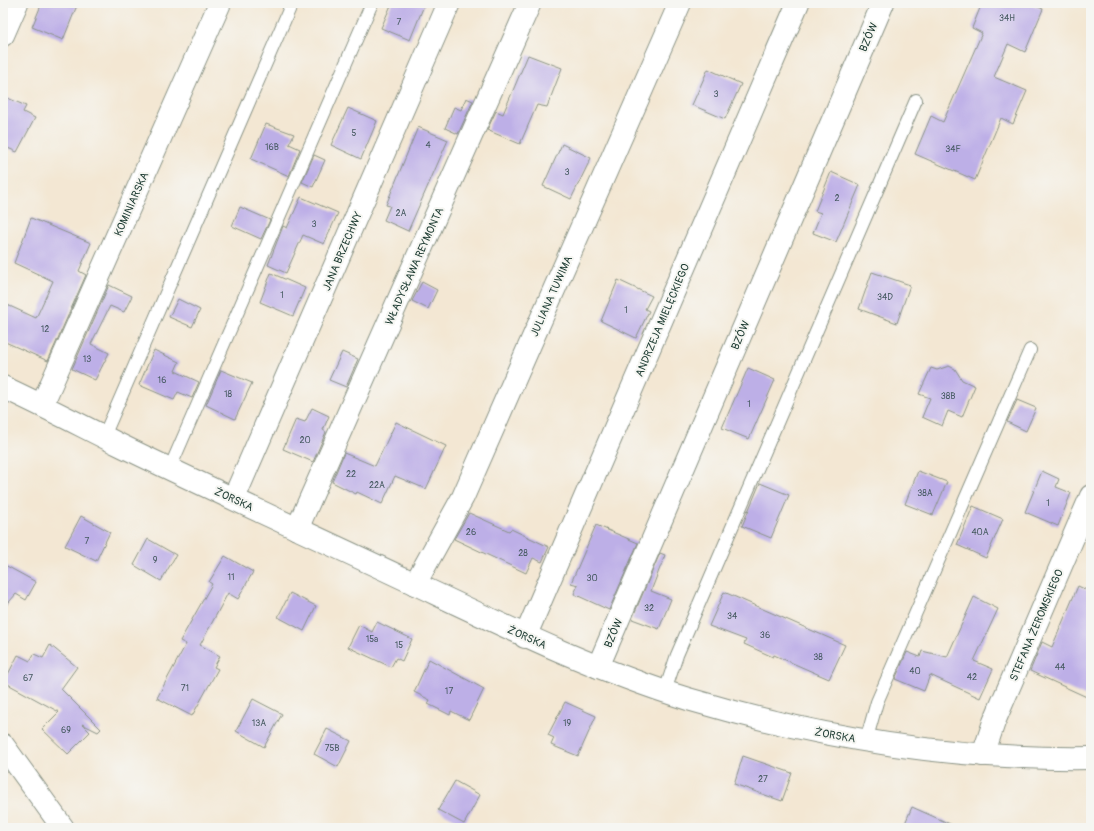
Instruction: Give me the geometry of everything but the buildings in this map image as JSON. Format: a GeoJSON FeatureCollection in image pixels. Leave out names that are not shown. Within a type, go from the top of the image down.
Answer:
{"type":"FeatureCollection","features":[{"type":"Feature","properties":{"kind":"street"},"geometry":{"type":"LineString","coordinates":[[3,35],[17,3]]}},
{"type":"Feature","properties":{"kind":"street","name":"KOMINIARSKA"},"geometry":{"type":"LineString","coordinates":[[42,405],[220,3]]}},
{"type":"Feature","properties":{"kind":"street","name":"JANA BRZECHWY"},"geometry":{"type":"LineString","coordinates":[[234,498],[449,3]]}},
{"type":"Feature","properties":{"kind":"street","name":"WŁADYSŁAWA REYMONTA"},"geometry":{"type":"LineString","coordinates":[[297,528],[530,3]]}},
{"type":"Feature","properties":{"kind":"street","name":"JULIANA TUWIMA"},"geometry":{"type":"LineString","coordinates":[[415,584],[463,497],[680,3]]}},
{"type":"Feature","properties":{"kind":"street","name":"ANDRZEJA MIELĘCKIEGO"},"geometry":{"type":"LineString","coordinates":[[525,637],[798,3]]}},
{"type":"Feature","properties":{"kind":"street","name":"BZÓW"},"geometry":{"type":"LineString","coordinates":[[598,667],[883,3]]}},
{"type":"Feature","properties":{"kind":"street","name":"ŻORSKA"},"geometry":{"type":"LineString","coordinates":[[3,387],[525,637],[598,667],[665,691],[737,713],[803,729],[866,740],[983,755],[1036,758],[1091,758]]}},
{"type":"Feature","properties":{"kind":"street","name":"STEFANA ŻEROMSKIEGO"},"geometry":{"type":"LineString","coordinates":[[983,755],[994,722],[1091,496]]}},
{"type":"Feature","properties":{"kind":"street"},"geometry":{"type":"LineString","coordinates":[[3,745],[63,828]]}},
{"type":"Feature","properties":{"kind":"lane"},"geometry":{"type":"LineString","coordinates":[[104,436],[292,3]]}},
{"type":"Feature","properties":{"kind":"lane"},"geometry":{"type":"LineString","coordinates":[[170,468],[372,3]]}},
{"type":"Feature","properties":{"kind":"lane"},"geometry":{"type":"LineString","coordinates":[[665,691],[677,655],[916,100]]}},
{"type":"Feature","properties":{"kind":"lane"},"geometry":{"type":"LineString","coordinates":[[866,740],[877,702],[1030,350]]}}]}
